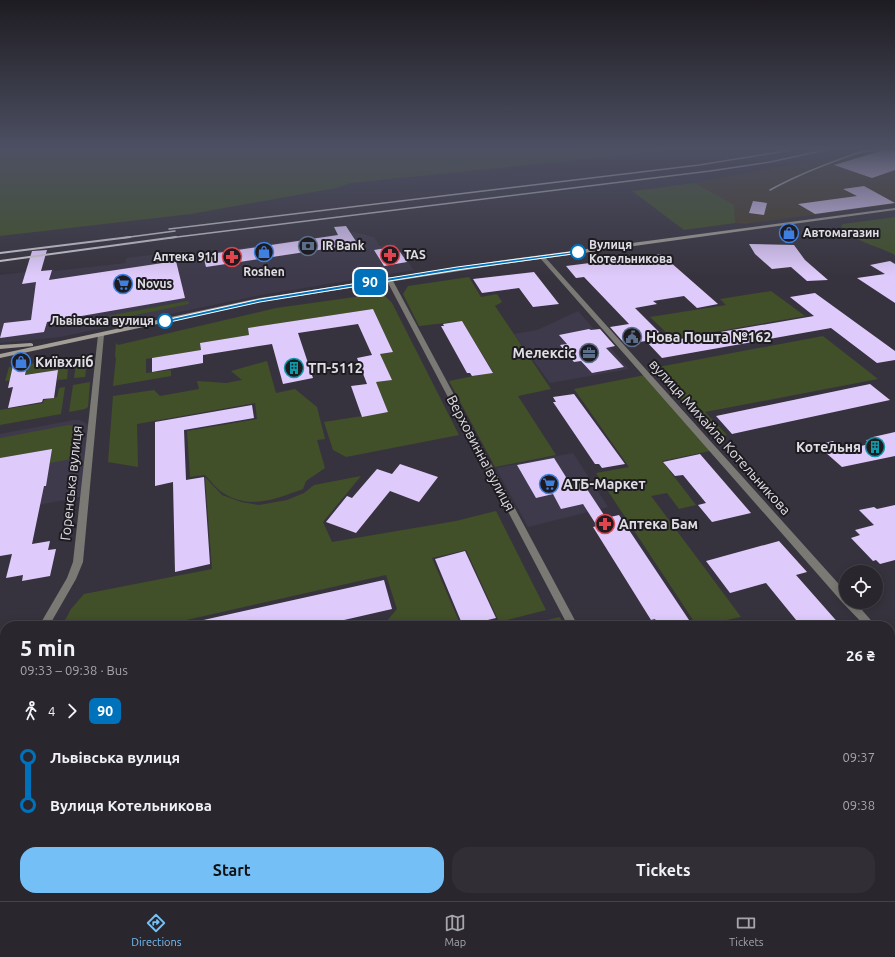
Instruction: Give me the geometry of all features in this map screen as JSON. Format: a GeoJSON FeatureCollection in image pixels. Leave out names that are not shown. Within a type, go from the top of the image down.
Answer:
{"type":"FeatureCollection","features":[{"type":"Feature","properties":{"kind":"main road"},"geometry":{"type":"LineString","coordinates":[[0,356],[101,336],[260,300],[389,279],[542,257],[895,209]]}},
{"type":"Feature","properties":{"kind":"main road"},"geometry":{"type":"LineString","coordinates":[[0,347],[76,340]]}},
{"type":"Feature","properties":{"kind":"street","name":"вулиця Михайла Котельникова"},"geometry":{"type":"LineString","coordinates":[[542,257],[839,591]]}},
{"type":"Feature","properties":{"kind":"street","name":"Верховинна вулиця"},"geometry":{"type":"LineString","coordinates":[[389,279],[570,621]]}},
{"type":"Feature","properties":{"kind":"street","name":"Горенська вулиця"},"geometry":{"type":"LineString","coordinates":[[47,621],[71,579],[78,562],[101,336]]}},
{"type":"Feature","properties":{"kind":"street"},"geometry":{"type":"LineString","coordinates":[[855,609],[866,621]]}},
{"type":"Feature","properties":{"kind":"shaded area"},"geometry":{"type":"Polygon","coordinates":[[[711,192],[895,192],[895,204],[745,224],[735,223],[734,205],[711,192]]]}},
{"type":"Feature","properties":{"kind":"shaded area"},"geometry":{"type":"Polygon","coordinates":[[[354,232],[374,237],[380,246],[395,244],[414,270],[261,295],[60,337],[0,343],[0,275],[125,263],[126,258],[183,251],[199,254],[354,232]]]}},
{"type":"Feature","properties":{"kind":"shaded area"},"geometry":{"type":"Polygon","coordinates":[[[578,311],[629,369],[550,383],[514,334],[537,330],[578,311]]]}},
{"type":"Feature","properties":{"kind":"shaded area"},"geometry":{"type":"Polygon","coordinates":[[[80,420],[89,425],[81,497],[0,512],[0,434],[80,420]]]}},
{"type":"Feature","properties":{"kind":"shaded area"},"geometry":{"type":"Polygon","coordinates":[[[573,453],[608,507],[528,527],[496,468],[573,453]]]}},
{"type":"Feature","properties":{"kind":"green space"},"geometry":{"type":"Polygon","coordinates":[[[0,192],[313,192],[191,214],[0,236],[0,192]]]}},
{"type":"Feature","properties":{"kind":"green space"},"geometry":{"type":"Polygon","coordinates":[[[633,192],[711,192],[734,205],[735,223],[684,230],[633,192]]]}},
{"type":"Feature","properties":{"kind":"green space"},"geometry":{"type":"Polygon","coordinates":[[[895,217],[895,255],[858,239],[845,231],[841,226],[843,224],[895,217]]]}},
{"type":"Feature","properties":{"kind":"green space"},"geometry":{"type":"Polygon","coordinates":[[[469,277],[481,297],[497,294],[502,302],[495,306],[551,389],[518,396],[556,455],[495,467],[449,381],[493,372],[462,321],[419,326],[403,294],[408,286],[469,277]]]}},
{"type":"Feature","properties":{"kind":"green space"},"geometry":{"type":"Polygon","coordinates":[[[771,291],[805,316],[673,339],[650,317],[726,305],[720,299],[771,291]]]}},
{"type":"Feature","properties":{"kind":"green space"},"geometry":{"type":"Polygon","coordinates":[[[369,295],[384,295],[392,303],[459,435],[346,457],[333,450],[324,422],[388,412],[376,382],[391,380],[380,354],[393,352],[373,309],[248,328],[249,335],[201,343],[201,350],[146,359],[146,373],[171,370],[171,376],[113,386],[116,343],[118,345],[276,308],[369,295]]]}},
{"type":"Feature","properties":{"kind":"green space"},"geometry":{"type":"Polygon","coordinates":[[[188,301],[189,304],[121,318],[107,316],[188,301]]]}},
{"type":"Feature","properties":{"kind":"green space"},"geometry":{"type":"Polygon","coordinates":[[[823,336],[878,379],[705,412],[727,435],[716,438],[653,368],[823,336]]]}},
{"type":"Feature","properties":{"kind":"green space"},"geometry":{"type":"Polygon","coordinates":[[[88,355],[85,377],[74,378],[77,357],[88,355]]]}},
{"type":"Feature","properties":{"kind":"green space"},"geometry":{"type":"Polygon","coordinates":[[[69,358],[67,379],[57,380],[58,370],[23,375],[22,379],[5,381],[9,367],[69,358]]]}},
{"type":"Feature","properties":{"kind":"green space"},"geometry":{"type":"Polygon","coordinates":[[[267,361],[276,393],[295,389],[317,407],[325,439],[317,440],[325,468],[306,481],[303,489],[274,499],[255,502],[245,501],[235,499],[222,492],[205,475],[190,477],[187,431],[257,419],[255,403],[137,424],[138,467],[108,462],[113,396],[154,390],[160,396],[199,389],[197,381],[226,383],[242,380],[231,371],[267,361]]]}},
{"type":"Feature","properties":{"kind":"green space"},"geometry":{"type":"Polygon","coordinates":[[[645,375],[710,451],[662,461],[696,505],[679,509],[667,493],[651,496],[741,617],[721,621],[694,621],[596,473],[629,467],[574,389],[645,375]]]}},
{"type":"Feature","properties":{"kind":"green space"},"geometry":{"type":"Polygon","coordinates":[[[90,382],[88,407],[69,412],[73,385],[90,382]]]}},
{"type":"Feature","properties":{"kind":"green space"},"geometry":{"type":"Polygon","coordinates":[[[65,387],[61,414],[0,425],[0,410],[43,403],[44,400],[57,397],[59,388],[65,387]]]}},
{"type":"Feature","properties":{"kind":"green space"},"geometry":{"type":"Polygon","coordinates":[[[68,425],[77,426],[80,428],[76,458],[50,463],[52,449],[0,458],[0,438],[68,425]]]}},
{"type":"Feature","properties":{"kind":"green space"},"geometry":{"type":"Polygon","coordinates":[[[361,476],[323,522],[332,542],[456,521],[496,511],[546,610],[499,621],[466,550],[432,558],[459,621],[387,621],[397,609],[386,575],[182,621],[65,621],[71,609],[84,594],[212,569],[205,477],[222,495],[241,502],[259,505],[287,500],[304,493],[314,485],[361,476]]]}},
{"type":"Feature","properties":{"kind":"green space"},"geometry":{"type":"Polygon","coordinates":[[[560,617],[562,621],[542,621],[560,617]]]}},
{"type":"Feature","properties":{"kind":"building"},"geometry":{"type":"Polygon","coordinates":[[[849,192],[875,192],[895,203],[815,214],[798,204],[857,196],[849,192]]]}},
{"type":"Feature","properties":{"kind":"building"},"geometry":{"type":"Polygon","coordinates":[[[753,201],[767,203],[764,215],[749,213],[753,201]]]}},
{"type":"Feature","properties":{"kind":"building"},"geometry":{"type":"Polygon","coordinates":[[[346,226],[361,249],[348,251],[345,246],[206,267],[203,255],[338,235],[334,227],[346,226]]]}},
{"type":"Feature","properties":{"kind":"building"},"geometry":{"type":"Polygon","coordinates":[[[749,244],[794,245],[805,260],[828,280],[807,281],[791,267],[772,269],[755,254],[749,244]]]}},
{"type":"Feature","properties":{"kind":"building"},"geometry":{"type":"Polygon","coordinates":[[[392,247],[396,252],[400,252],[407,262],[384,266],[374,250],[392,247]]]}},
{"type":"Feature","properties":{"kind":"building","name":"Novus"},"geometry":{"type":"Polygon","coordinates":[[[47,250],[41,271],[52,270],[49,280],[176,261],[185,298],[47,322],[44,332],[0,338],[4,323],[31,320],[36,282],[22,284],[32,251],[47,250]]]}},
{"type":"Feature","properties":{"kind":"building"},"geometry":{"type":"Polygon","coordinates":[[[661,254],[718,304],[697,308],[684,296],[653,301],[657,304],[635,308],[668,341],[814,316],[790,297],[815,293],[895,351],[895,360],[877,363],[831,328],[662,358],[646,341],[625,344],[610,327],[629,324],[584,277],[576,278],[566,266],[661,254]]]}},
{"type":"Feature","properties":{"kind":"building"},"geometry":{"type":"Polygon","coordinates":[[[890,261],[895,264],[895,303],[857,278],[885,274],[870,265],[890,261]]]}},
{"type":"Feature","properties":{"kind":"building"},"geometry":{"type":"Polygon","coordinates":[[[534,272],[559,304],[533,307],[519,288],[482,293],[473,279],[534,272]]]}},
{"type":"Feature","properties":{"kind":"building"},"geometry":{"type":"Polygon","coordinates":[[[373,309],[393,352],[380,354],[392,380],[376,382],[388,412],[362,417],[351,386],[367,384],[357,358],[372,355],[358,324],[298,333],[313,378],[283,384],[272,344],[203,355],[203,363],[152,372],[152,358],[201,350],[200,343],[249,335],[248,328],[373,309]]]}},
{"type":"Feature","properties":{"kind":"building"},"geometry":{"type":"Polygon","coordinates":[[[462,321],[493,373],[472,376],[470,373],[467,373],[441,326],[444,326],[443,324],[462,321]]]}},
{"type":"Feature","properties":{"kind":"building","name":"Мелексіc"},"geometry":{"type":"Polygon","coordinates":[[[589,329],[600,329],[615,346],[606,348],[624,367],[592,373],[581,361],[574,362],[560,345],[567,344],[559,335],[589,329]]]}},
{"type":"Feature","properties":{"kind":"building"},"geometry":{"type":"Polygon","coordinates":[[[28,359],[25,375],[58,370],[54,398],[43,399],[42,402],[8,408],[13,387],[8,388],[14,361],[28,359]]]}},
{"type":"Feature","properties":{"kind":"building"},"geometry":{"type":"Polygon","coordinates":[[[870,384],[890,400],[732,434],[716,416],[870,384]]]}},
{"type":"Feature","properties":{"kind":"building"},"geometry":{"type":"Polygon","coordinates":[[[574,394],[625,464],[602,468],[599,464],[595,464],[553,402],[556,402],[553,397],[574,394]]]}},
{"type":"Feature","properties":{"kind":"building"},"geometry":{"type":"Polygon","coordinates":[[[252,405],[254,418],[184,430],[186,480],[204,477],[210,564],[175,572],[173,482],[155,486],[155,422],[252,405]]]}},
{"type":"Feature","properties":{"kind":"building","name":"Котельня"},"geometry":{"type":"Polygon","coordinates":[[[895,432],[895,456],[842,467],[817,445],[833,441],[842,450],[870,444],[866,440],[875,439],[873,437],[895,432]]]}},
{"type":"Feature","properties":{"kind":"building"},"geometry":{"type":"Polygon","coordinates":[[[52,449],[46,486],[44,486],[32,544],[50,541],[48,550],[56,549],[50,576],[22,581],[23,575],[6,578],[12,554],[0,556],[0,458],[52,449]]]}},
{"type":"Feature","properties":{"kind":"building"},"geometry":{"type":"Polygon","coordinates":[[[700,454],[751,513],[712,522],[698,505],[706,503],[683,475],[675,476],[663,462],[700,454]]]}},
{"type":"Feature","properties":{"kind":"building"},"geometry":{"type":"Polygon","coordinates":[[[554,458],[571,485],[583,483],[606,518],[619,515],[689,620],[651,620],[593,527],[597,526],[583,504],[561,509],[553,494],[536,498],[517,465],[554,458]]]}},
{"type":"Feature","properties":{"kind":"building"},"geometry":{"type":"Polygon","coordinates":[[[400,464],[438,477],[419,502],[390,491],[356,533],[326,522],[347,496],[352,498],[377,469],[392,474],[400,464]]]}},
{"type":"Feature","properties":{"kind":"building"},"geometry":{"type":"Polygon","coordinates":[[[895,505],[895,560],[880,564],[876,560],[873,561],[851,538],[860,535],[855,530],[874,525],[859,510],[874,507],[877,509],[895,505]]]}},
{"type":"Feature","properties":{"kind":"building"},"geometry":{"type":"Polygon","coordinates":[[[779,541],[807,572],[796,575],[837,621],[797,621],[766,583],[730,593],[706,561],[779,541]]]}},
{"type":"Feature","properties":{"kind":"building"},"geometry":{"type":"Polygon","coordinates":[[[465,551],[496,618],[484,621],[461,621],[435,559],[465,551]]]}},
{"type":"Feature","properties":{"kind":"building"},"geometry":{"type":"Polygon","coordinates":[[[384,580],[392,609],[340,621],[199,621],[384,580]]]}},
{"type":"Feature","properties":{"kind":"railway"},"geometry":{"type":"LineString","coordinates":[[169,229],[475,192]]}},
{"type":"Feature","properties":{"kind":"railway"},"geometry":{"type":"LineString","coordinates":[[169,238],[540,192]]}},
{"type":"Feature","properties":{"kind":"railway"},"geometry":{"type":"LineString","coordinates":[[124,238],[175,231]]}},
{"type":"Feature","properties":{"kind":"railway"},"geometry":{"type":"LineString","coordinates":[[124,238],[130,237]]}},
{"type":"Feature","properties":{"kind":"railway"},"geometry":{"type":"LineString","coordinates":[[0,261],[176,237]]}},
{"type":"Feature","properties":{"kind":"railway"},"geometry":{"type":"LineString","coordinates":[[0,253],[124,238]]}},
{"type":"Feature","properties":{"kind":"bus line","name":"90"},"geometry":{"type":"LineString","coordinates":[[165,321],[260,300],[457,269],[578,252]]}},
{"type":"Feature","properties":{"kind":"place","name":"Автомагазин"},"geometry":{"type":"Point","coordinates":[789,233]}},
{"type":"Feature","properties":{"kind":"place","name":"IR Bank"},"geometry":{"type":"Point","coordinates":[308,246]}},
{"type":"Feature","properties":{"kind":"place","name":"Roshen"},"geometry":{"type":"Point","coordinates":[264,252]}},
{"type":"Feature","properties":{"kind":"place","name":"Вулиця Котельникова"},"geometry":{"type":"Point","coordinates":[578,252]}},
{"type":"Feature","properties":{"kind":"place","name":"TAS"},"geometry":{"type":"Point","coordinates":[390,255]}},
{"type":"Feature","properties":{"kind":"place","name":"Аптека 911"},"geometry":{"type":"Point","coordinates":[232,257]}},
{"type":"Feature","properties":{"kind":"place","name":"Novus"},"geometry":{"type":"Point","coordinates":[123,284]}},
{"type":"Feature","properties":{"kind":"place","name":"Львівська вулиця"},"geometry":{"type":"Point","coordinates":[165,321]}},
{"type":"Feature","properties":{"kind":"place","name":"Нова Пошта №162"},"geometry":{"type":"Point","coordinates":[632,337]}},
{"type":"Feature","properties":{"kind":"place","name":"Мелексіc"},"geometry":{"type":"Point","coordinates":[589,353]}},
{"type":"Feature","properties":{"kind":"place","name":"Київхліб"},"geometry":{"type":"Point","coordinates":[21,362]}},
{"type":"Feature","properties":{"kind":"place","name":"ТП-5112"},"geometry":{"type":"Point","coordinates":[294,368]}},
{"type":"Feature","properties":{"kind":"place","name":"Котельня"},"geometry":{"type":"Point","coordinates":[875,447]}},
{"type":"Feature","properties":{"kind":"place","name":"АТБ-Маркет"},"geometry":{"type":"Point","coordinates":[549,484]}},
{"type":"Feature","properties":{"kind":"place","name":"Аптека Бам"},"geometry":{"type":"Point","coordinates":[605,524]}}]}
